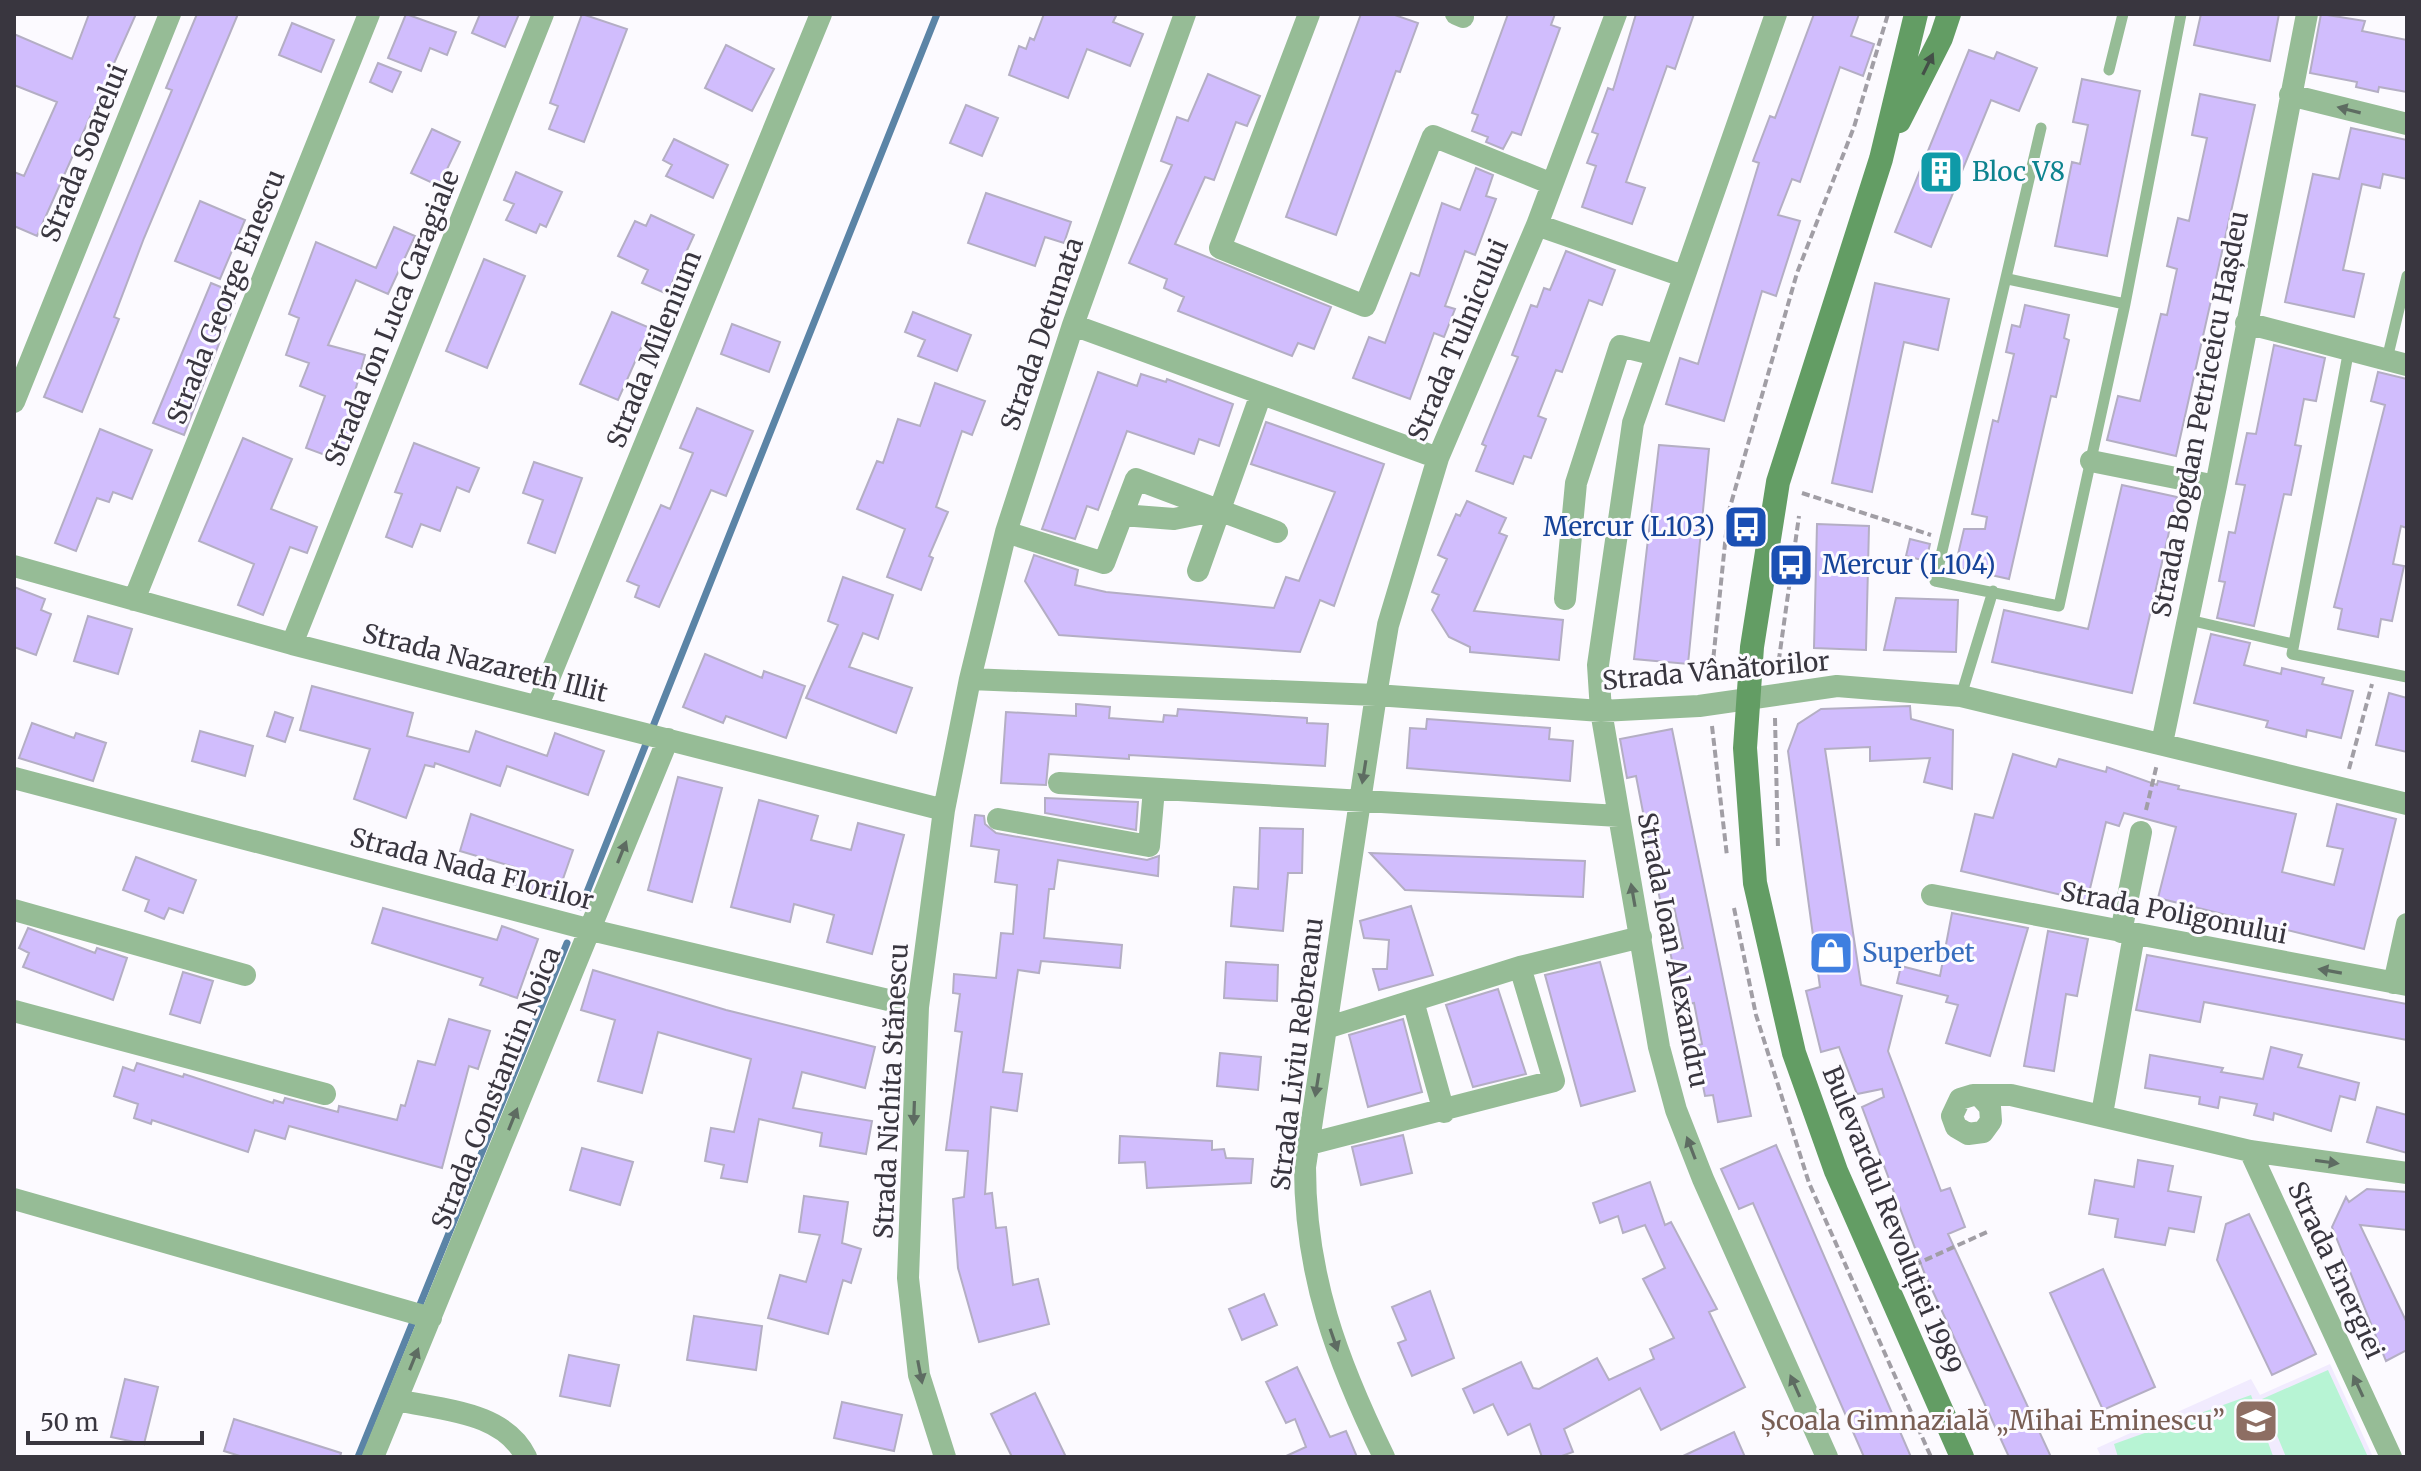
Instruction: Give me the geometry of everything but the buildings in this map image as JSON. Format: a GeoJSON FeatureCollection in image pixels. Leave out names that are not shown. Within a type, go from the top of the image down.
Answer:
{"type":"FeatureCollection","features":[{"type":"Feature","properties":{"kind":"main road","name":"Bulevardul Revoluției 1989"},"geometry":{"type":"LineString","coordinates":[[1916,14],[1881,159],[1778,482],[1746,697],[1745,748],[1755,883],[1780,997],[1814,1116],[1962,1457]]}},
{"type":"Feature","properties":{"kind":"main road","name":"Bulevardul Revoluției 1989"},"geometry":{"type":"LineString","coordinates":[[1881,159],[1941,38],[1949,14]]}},
{"type":"Feature","properties":{"kind":"street","name":"Strada Soarelui"},"geometry":{"type":"LineString","coordinates":[[14,402],[170,14]]}},
{"type":"Feature","properties":{"kind":"street","name":"Strada George Enescu"},"geometry":{"type":"LineString","coordinates":[[134,600],[369,14]]}},
{"type":"Feature","properties":{"kind":"street","name":"Strada Ion Luca Caragiale"},"geometry":{"type":"LineString","coordinates":[[292,644],[543,14]]}},
{"type":"Feature","properties":{"kind":"street","name":"Strada Milenium"},"geometry":{"type":"LineString","coordinates":[[538,705],[821,14]]}},
{"type":"Feature","properties":{"kind":"street","name":"Strada Detunata"},"geometry":{"type":"LineString","coordinates":[[970,679],[1006,532],[1073,325],[1185,14]]}},
{"type":"Feature","properties":{"kind":"street"},"geometry":{"type":"LineString","coordinates":[[1309,14],[1220,248],[1365,306],[1433,136],[1552,184]]}},
{"type":"Feature","properties":{"kind":"street","name":"Strada Ioan Alexandru"},"geometry":{"type":"LineString","coordinates":[[1776,14],[1633,423],[1598,665],[1601,711],[1659,1047],[1676,1110],[1703,1179],[1827,1457]]}},
{"type":"Feature","properties":{"kind":"street","name":"Strada Bogdan Petriceicu Hașdeu"},"geometry":{"type":"LineString","coordinates":[[2162,743],[2216,486],[2307,14]]}},
{"type":"Feature","properties":{"kind":"street","name":"Strada Tulnicului"},"geometry":{"type":"LineString","coordinates":[[1376,695],[1388,625],[1438,458],[1537,225],[1614,15]]}},
{"type":"Feature","properties":{"kind":"street"},"geometry":{"type":"LineString","coordinates":[[2290,95],[2407,124]]}},
{"type":"Feature","properties":{"kind":"street"},"geometry":{"type":"LineString","coordinates":[[1537,225],[1683,276]]}},
{"type":"Feature","properties":{"kind":"street"},"geometry":{"type":"LineString","coordinates":[[2246,323],[2397,362]]}},
{"type":"Feature","properties":{"kind":"street"},"geometry":{"type":"LineString","coordinates":[[1073,325],[1438,458]]}},
{"type":"Feature","properties":{"kind":"street"},"geometry":{"type":"LineString","coordinates":[[1565,599],[1576,483],[1620,346],[1656,355]]}},
{"type":"Feature","properties":{"kind":"street"},"geometry":{"type":"LineString","coordinates":[[1198,571],[1261,394]]}},
{"type":"Feature","properties":{"kind":"street"},"geometry":{"type":"LineString","coordinates":[[2091,461],[2216,486]]}},
{"type":"Feature","properties":{"kind":"street"},"geometry":{"type":"LineString","coordinates":[[1006,532],[1104,563],[1136,479],[1277,532]]}},
{"type":"Feature","properties":{"kind":"street"},"geometry":{"type":"LineString","coordinates":[[1122,515],[1174,519],[1219,510]]}},
{"type":"Feature","properties":{"kind":"street","name":"Strada Nazareth Illit"},"geometry":{"type":"LineString","coordinates":[[14,566],[292,644],[944,810]]}},
{"type":"Feature","properties":{"kind":"street","name":"Strada Vânătorilor"},"geometry":{"type":"LineString","coordinates":[[970,679],[1376,695],[1601,711],[1711,704],[1837,686],[1961,696],[2407,804]]}},
{"type":"Feature","properties":{"kind":"street","name":"Strada Nichita Stănescu"},"geometry":{"type":"LineString","coordinates":[[945,1457],[919,1375],[908,1278],[918,1007],[944,810],[970,679]]}},
{"type":"Feature","properties":{"kind":"street","name":"Strada Liviu Rebreanu"},"geometry":{"type":"LineString","coordinates":[[1376,695],[1309,1144],[1305,1215],[1311,1263],[1343,1367],[1384,1457]]}},
{"type":"Feature","properties":{"kind":"street","name":"Strada Constantin Noica"},"geometry":{"type":"LineString","coordinates":[[373,1457],[668,739]]}},
{"type":"Feature","properties":{"kind":"street","name":"Strada Nada Florilor"},"geometry":{"type":"LineString","coordinates":[[14,778],[591,930],[918,1007]]}},
{"type":"Feature","properties":{"kind":"street"},"geometry":{"type":"LineString","coordinates":[[1059,783],[1619,816]]}},
{"type":"Feature","properties":{"kind":"street"},"geometry":{"type":"LineString","coordinates":[[998,819],[1149,846],[1154,789]]}},
{"type":"Feature","properties":{"kind":"street"},"geometry":{"type":"LineString","coordinates":[[2102,1114],[2141,832]]}},
{"type":"Feature","properties":{"kind":"street","name":"Strada Poligonului"},"geometry":{"type":"LineString","coordinates":[[1932,895],[2401,984]]}},
{"type":"Feature","properties":{"kind":"street"},"geometry":{"type":"LineString","coordinates":[[14,910],[245,975]]}},
{"type":"Feature","properties":{"kind":"street"},"geometry":{"type":"LineString","coordinates":[[2401,984],[2407,924]]}},
{"type":"Feature","properties":{"kind":"street"},"geometry":{"type":"LineString","coordinates":[[1326,1028],[1520,967],[1641,937]]}},
{"type":"Feature","properties":{"kind":"street"},"geometry":{"type":"LineString","coordinates":[[1309,1144],[1444,1112],[1554,1081],[1520,967]]}},
{"type":"Feature","properties":{"kind":"street"},"geometry":{"type":"LineString","coordinates":[[1413,1001],[1444,1112]]}},
{"type":"Feature","properties":{"kind":"street"},"geometry":{"type":"LineString","coordinates":[[14,1011],[325,1094]]}},
{"type":"Feature","properties":{"kind":"street"},"geometry":{"type":"LineString","coordinates":[[1986,1105],[2011,1095],[2250,1151],[2407,1173]]}},
{"type":"Feature","properties":{"kind":"street","name":"Strada Energiei"},"geometry":{"type":"LineString","coordinates":[[2250,1151],[2391,1457]]}},
{"type":"Feature","properties":{"kind":"street"},"geometry":{"type":"LineString","coordinates":[[14,1199],[431,1318]]}},
{"type":"Feature","properties":{"kind":"street"},"geometry":{"type":"LineString","coordinates":[[397,1400],[491,1421],[510,1434],[526,1457]]}},
{"type":"Feature","properties":{"kind":"lane"},"geometry":{"type":"LineString","coordinates":[[2109,70],[2123,14]]}},
{"type":"Feature","properties":{"kind":"lane"},"geometry":{"type":"LineString","coordinates":[[2041,128],[1935,581],[2059,606],[2125,304],[2181,14]]}},
{"type":"Feature","properties":{"kind":"lane"},"geometry":{"type":"LineString","coordinates":[[2397,362],[2407,276]]}},
{"type":"Feature","properties":{"kind":"lane"},"geometry":{"type":"LineString","coordinates":[[2008,279],[2125,304]]}},
{"type":"Feature","properties":{"kind":"lane"},"geometry":{"type":"LineString","coordinates":[[2349,349],[2292,654],[2407,677]]}},
{"type":"Feature","properties":{"kind":"lane"},"geometry":{"type":"LineString","coordinates":[[1961,696],[1993,591]]}},
{"type":"Feature","properties":{"kind":"lane"},"geometry":{"type":"LineString","coordinates":[[2189,620],[2293,644]]}},
{"type":"Feature","properties":{"kind":"path"},"geometry":{"type":"LineString","coordinates":[[1728,866],[1711,704],[1728,514],[1797,273],[1854,127],[1888,14]]}},
{"type":"Feature","properties":{"kind":"path"},"geometry":{"type":"LineString","coordinates":[[1778,858],[1774,694],[1803,490],[1945,539]]}},
{"type":"Feature","properties":{"kind":"path"},"geometry":{"type":"LineString","coordinates":[[2343,790],[2376,671]]}},
{"type":"Feature","properties":{"kind":"path"},"geometry":{"type":"LineString","coordinates":[[2141,832],[2162,743]]}},
{"type":"Feature","properties":{"kind":"path"},"geometry":{"type":"LineString","coordinates":[[1732,897],[1756,1015],[1809,1183],[1931,1457]]}},
{"type":"Feature","properties":{"kind":"path"},"geometry":{"type":"LineString","coordinates":[[1882,1278],[1987,1232]]}},
{"type":"Feature","properties":{"kind":"shaded area","name":"Școala Gimnazială „Mihai Eminescu”"},"geometry":{"type":"Polygon","coordinates":[[[2330,1364],[2373,1457],[2101,1457],[2097,1448],[2251,1379],[2260,1395],[2330,1364]]]}},
{"type":"Feature","properties":{"kind":"green space"},"geometry":{"type":"Polygon","coordinates":[[[2328,1370],[2368,1457],[2286,1457],[2262,1399],[2328,1370]]]}},
{"type":"Feature","properties":{"kind":"green space"},"geometry":{"type":"Polygon","coordinates":[[[2251,1395],[2273,1456],[2118,1457],[2114,1444],[2251,1395]]]}},
{"type":"Feature","properties":{"kind":"waterway"},"geometry":{"type":"LineString","coordinates":[[581,907],[937,14]]}},
{"type":"Feature","properties":{"kind":"waterway"},"geometry":{"type":"LineString","coordinates":[[358,1457],[567,943]]}},
{"type":"Feature","properties":{"kind":"place","name":"Bloc V8"},"geometry":{"type":"Point","coordinates":[1941,172]}},
{"type":"Feature","properties":{"kind":"place","name":"Mercur (L103)"},"geometry":{"type":"Point","coordinates":[1746,527]}},
{"type":"Feature","properties":{"kind":"place","name":"Mercur (L104)"},"geometry":{"type":"Point","coordinates":[1791,565]}},
{"type":"Feature","properties":{"kind":"place","name":"Superbet"},"geometry":{"type":"Point","coordinates":[1831,953]}},
{"type":"Feature","properties":{"kind":"place","name":"Școala Gimnazială „Mihai Eminescu”"},"geometry":{"type":"Point","coordinates":[2256,1421]}}]}
